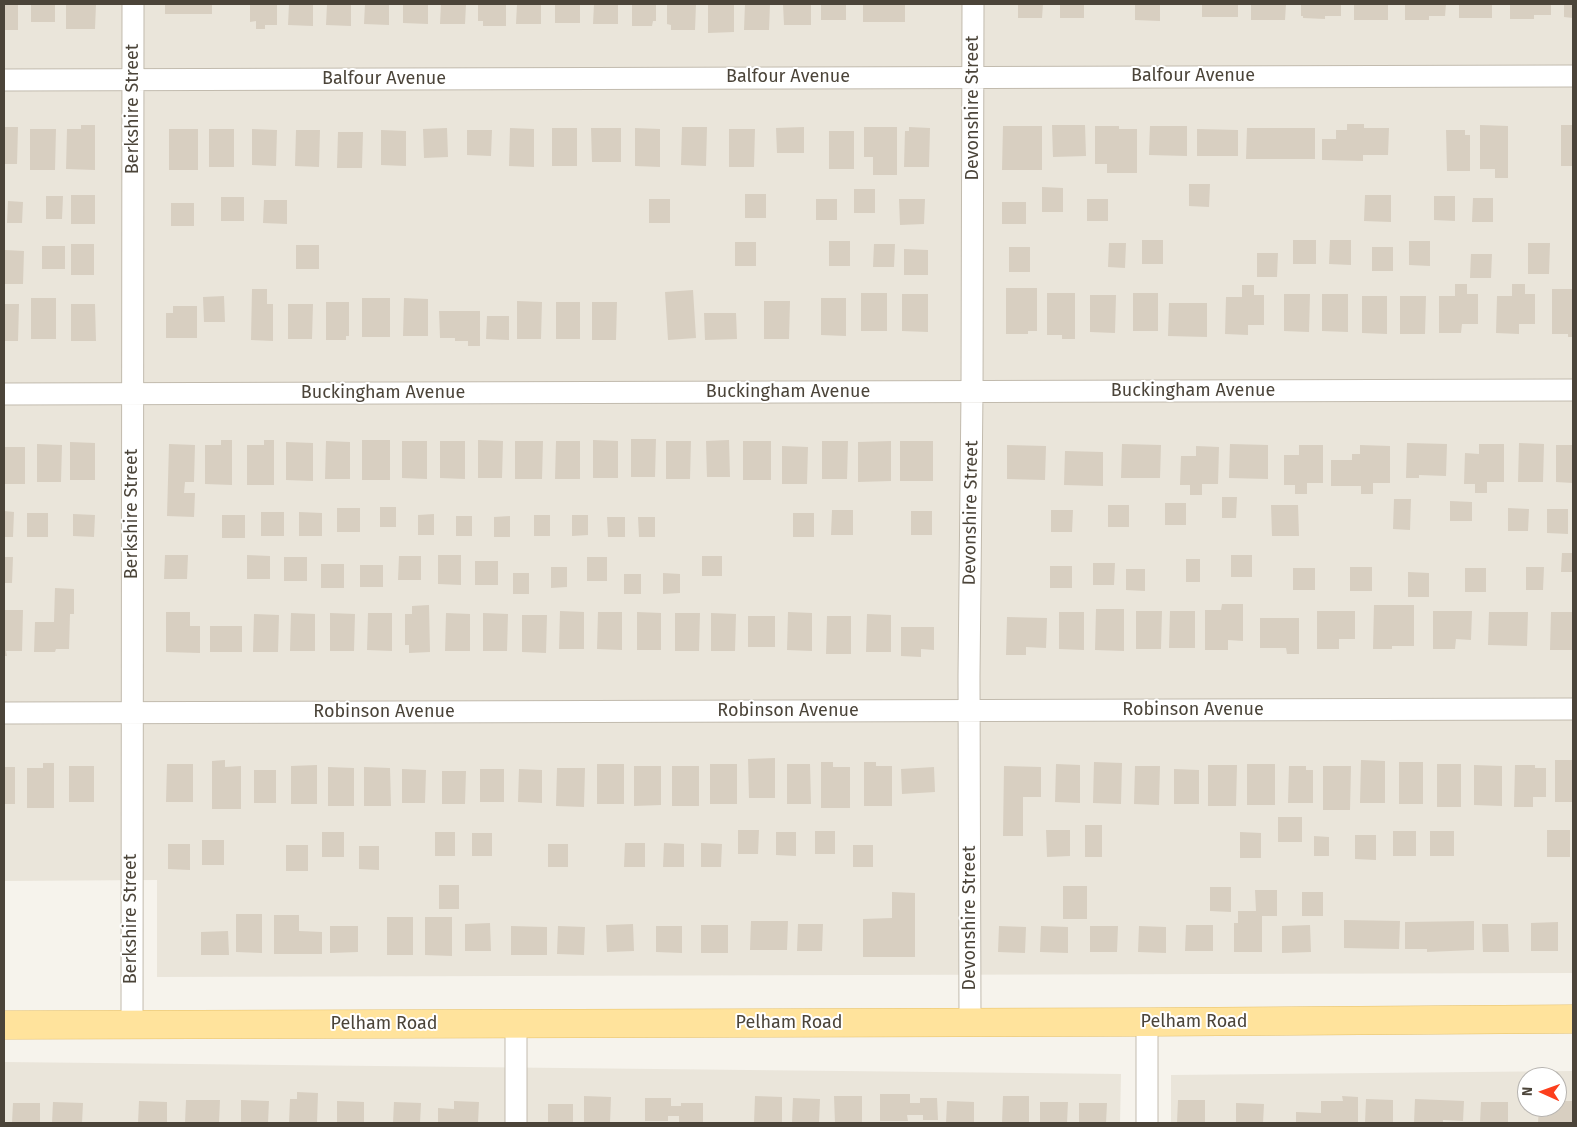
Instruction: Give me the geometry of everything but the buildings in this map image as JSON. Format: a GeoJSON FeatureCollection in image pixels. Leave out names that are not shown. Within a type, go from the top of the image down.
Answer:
{"type":"FeatureCollection","features":[{"type":"Feature","properties":{"kind":"main road","name":"Pelham Road"},"geometry":{"type":"LineString","coordinates":[[4,1025],[1573,1019]]}},
{"type":"Feature","properties":{"kind":"street","name":"Berkshire Street"},"geometry":{"type":"LineString","coordinates":[[132,1024],[134,4]]}},
{"type":"Feature","properties":{"kind":"street","name":"Devonshire Street"},"geometry":{"type":"LineString","coordinates":[[970,1022],[969,710],[973,4]]}},
{"type":"Feature","properties":{"kind":"street","name":"Balfour Avenue"},"geometry":{"type":"LineString","coordinates":[[4,80],[1573,76]]}},
{"type":"Feature","properties":{"kind":"street","name":"Buckingham Avenue"},"geometry":{"type":"LineString","coordinates":[[4,394],[1573,390]]}},
{"type":"Feature","properties":{"kind":"street","name":"Robinson Avenue"},"geometry":{"type":"LineString","coordinates":[[4,713],[1573,709]]}},
{"type":"Feature","properties":{"kind":"street"},"geometry":{"type":"LineString","coordinates":[[1147,1022],[1147,1123]]}},
{"type":"Feature","properties":{"kind":"street"},"geometry":{"type":"LineString","coordinates":[[516,1023],[516,1123]]}},
{"type":"Feature","properties":{"kind":"shaded area"},"geometry":{"type":"Polygon","coordinates":[[[4,4],[1573,4],[1573,973],[157,977],[157,880],[4,881],[4,4]]]}},
{"type":"Feature","properties":{"kind":"shaded area"},"geometry":{"type":"Polygon","coordinates":[[[4,1062],[1121,1074],[1120,1123],[4,1123],[4,1062]]]}},
{"type":"Feature","properties":{"kind":"shaded area"},"geometry":{"type":"Polygon","coordinates":[[[1567,1071],[1573,1071],[1573,1123],[1171,1123],[1171,1075],[1517,1072],[1517,1117],[1567,1117],[1567,1071]]]}}]}
